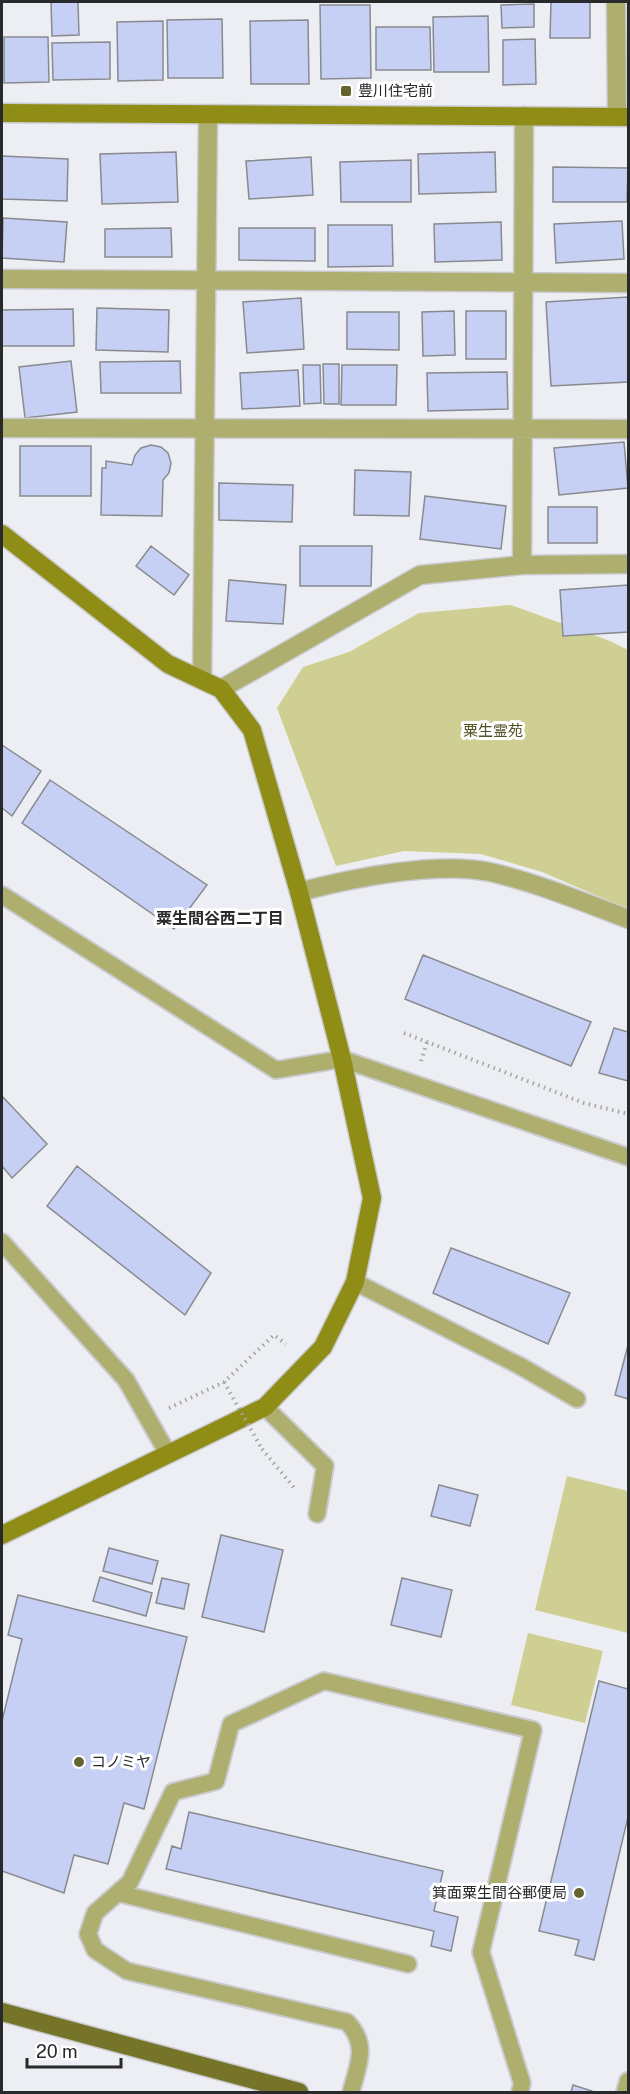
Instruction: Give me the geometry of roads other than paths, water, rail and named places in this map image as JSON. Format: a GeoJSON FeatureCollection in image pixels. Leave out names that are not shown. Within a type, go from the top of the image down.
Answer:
{"type":"FeatureCollection","features":[{"type":"Feature","properties":{"kind":"main road"},"geometry":{"type":"LineString","coordinates":[[2,2012],[299,2092]]}},
{"type":"Feature","properties":{"kind":"street"},"geometry":{"type":"LineString","coordinates":[[2,113],[623,117],[616,2]]}},
{"type":"Feature","properties":{"kind":"street"},"geometry":{"type":"LineString","coordinates":[[202,680],[208,115]]}},
{"type":"Feature","properties":{"kind":"street"},"geometry":{"type":"LineString","coordinates":[[522,565],[524,116]]}},
{"type":"Feature","properties":{"kind":"street"},"geometry":{"type":"LineString","coordinates":[[2,279],[628,283]]}},
{"type":"Feature","properties":{"kind":"street"},"geometry":{"type":"LineString","coordinates":[[2,429],[628,429]]}},
{"type":"Feature","properties":{"kind":"street"},"geometry":{"type":"LineString","coordinates":[[2,534],[168,664],[221,689],[252,730],[299,892],[342,1059],[372,1198],[355,1282],[323,1347],[265,1407],[2,1534]]}},
{"type":"Feature","properties":{"kind":"street"},"geometry":{"type":"LineString","coordinates":[[221,689],[420,575],[522,565],[628,564]]}},
{"type":"Feature","properties":{"kind":"street"},"geometry":{"type":"LineString","coordinates":[[299,892],[334,883],[431,869],[487,872],[543,886],[628,919]]}},
{"type":"Feature","properties":{"kind":"lane"},"geometry":{"type":"LineString","coordinates":[[2,895],[276,1070],[342,1059],[628,1156]]}},
{"type":"Feature","properties":{"kind":"lane"},"geometry":{"type":"LineString","coordinates":[[2,1242],[126,1380],[168,1454]]}},
{"type":"Feature","properties":{"kind":"lane"},"geometry":{"type":"LineString","coordinates":[[355,1282],[522,1367],[577,1400]]}},
{"type":"Feature","properties":{"kind":"lane"},"geometry":{"type":"LineString","coordinates":[[265,1407],[325,1466],[317,1514]]}},
{"type":"Feature","properties":{"kind":"lane"},"geometry":{"type":"LineString","coordinates":[[351,2092],[361,2049],[357,2033],[347,2022],[128,1971],[95,1950],[88,1934],[95,1913],[130,1882],[173,1792],[216,1781],[231,1724],[324,1681],[533,1730],[481,1952],[522,2083],[520,2092]]}},
{"type":"Feature","properties":{"kind":"lane"},"geometry":{"type":"LineString","coordinates":[[118,1893],[408,1964]]}},
{"type":"Feature","properties":{"kind":"lane"},"geometry":{"type":"LineString","coordinates":[[625,2092],[628,2080]]}},
{"type":"Feature","properties":{"kind":"place","name":"豊川住宅前"},"geometry":{"type":"Point","coordinates":[346,91]}},
{"type":"Feature","properties":{"kind":"place","name":"コノミヤ"},"geometry":{"type":"Point","coordinates":[79,1762]}},
{"type":"Feature","properties":{"kind":"place","name":"箕面粟生間谷郵便局"},"geometry":{"type":"Point","coordinates":[579,1893]}},
{"type":"Feature","properties":{"kind":"district","name":"粟生間谷西二丁目"},"geometry":{"type":"Point","coordinates":[220,918]}},
{"type":"Feature","properties":{"kind":"park label","name":"粟生霊苑"},"geometry":{"type":"Point","coordinates":[493,731]}}]}
